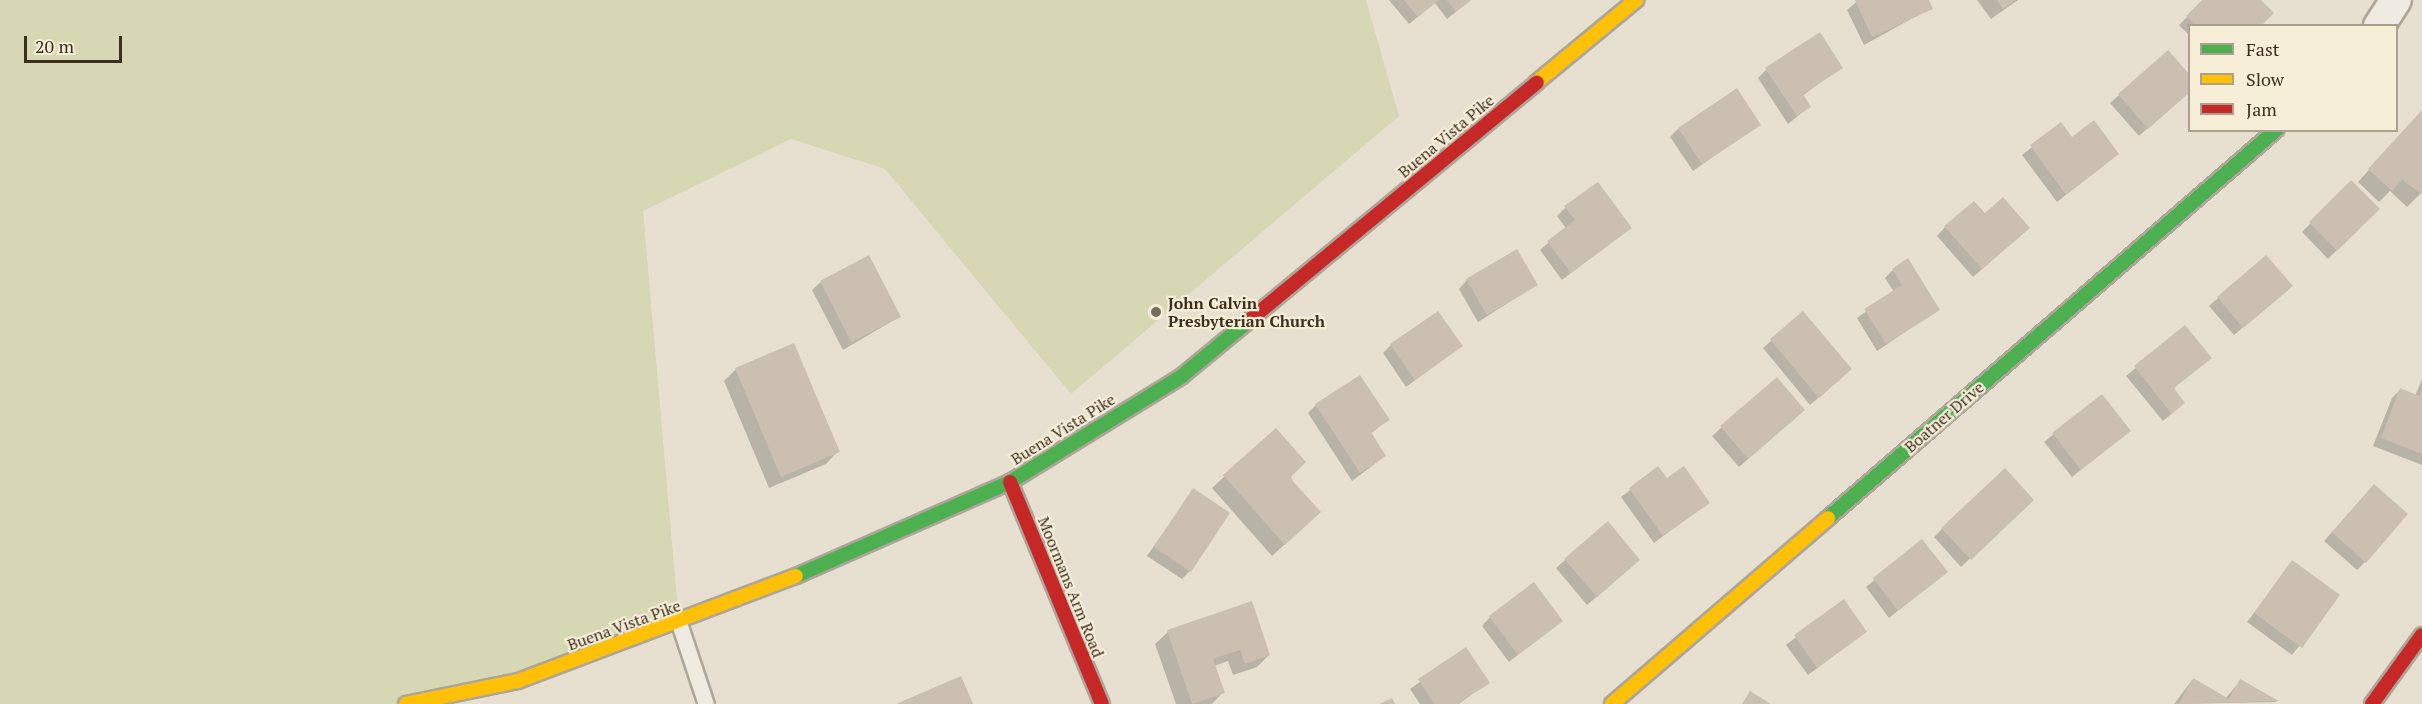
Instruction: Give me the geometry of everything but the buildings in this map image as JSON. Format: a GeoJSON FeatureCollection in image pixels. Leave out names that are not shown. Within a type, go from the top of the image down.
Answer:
{"type":"FeatureCollection","features":[{"type":"Feature","properties":{"kind":"main road","name":"Buena Vista Pike"},"geometry":{"type":"LineString","coordinates":[[406,704],[518,681],[679,623],[1010,482],[1182,376],[1636,0]]}},
{"type":"Feature","properties":{"kind":"main road","name":"Boatner Drive"},"geometry":{"type":"LineString","coordinates":[[1612,704],[2274,132]]}},
{"type":"Feature","properties":{"kind":"main road","name":"Moormans Arm Road"},"geometry":{"type":"LineString","coordinates":[[1010,482],[1102,704]]}},
{"type":"Feature","properties":{"kind":"main road"},"geometry":{"type":"LineString","coordinates":[[2372,704],[2422,635]]}},
{"type":"Feature","properties":{"kind":"street"},"geometry":{"type":"LineString","coordinates":[[2380,24],[2396,0]]}},
{"type":"Feature","properties":{"kind":"lane"},"geometry":{"type":"LineString","coordinates":[[679,623],[706,704]]}},
{"type":"Feature","properties":{"kind":"green space"},"geometry":{"type":"Polygon","coordinates":[[[0,0],[1366,0],[1399,116],[1071,394],[885,169],[791,139],[643,211],[679,623],[406,704],[0,704],[0,0]]]}},
{"type":"Feature","properties":{"kind":"traffic: fast"},"geometry":{"type":"LineString","coordinates":[[1828,518],[2274,132]]}},
{"type":"Feature","properties":{"kind":"traffic: fast"},"geometry":{"type":"LineString","coordinates":[[796,576],[1010,482],[1182,376],[1251,319]]}},
{"type":"Feature","properties":{"kind":"traffic: slow"},"geometry":{"type":"LineString","coordinates":[[1537,82],[1636,0]]}},
{"type":"Feature","properties":{"kind":"traffic: slow"},"geometry":{"type":"LineString","coordinates":[[1612,704],[1828,518]]}},
{"type":"Feature","properties":{"kind":"traffic: slow"},"geometry":{"type":"LineString","coordinates":[[406,704],[518,681],[796,576]]}},
{"type":"Feature","properties":{"kind":"traffic: jam"},"geometry":{"type":"LineString","coordinates":[[1251,319],[1537,82]]}},
{"type":"Feature","properties":{"kind":"traffic: jam"},"geometry":{"type":"LineString","coordinates":[[1010,482],[1102,704]]}},
{"type":"Feature","properties":{"kind":"traffic: jam"},"geometry":{"type":"LineString","coordinates":[[2372,704],[2422,635]]}},
{"type":"Feature","properties":{"kind":"place","name":"John Calvin Presbyterian Church"},"geometry":{"type":"Point","coordinates":[1156,312]}}]}
